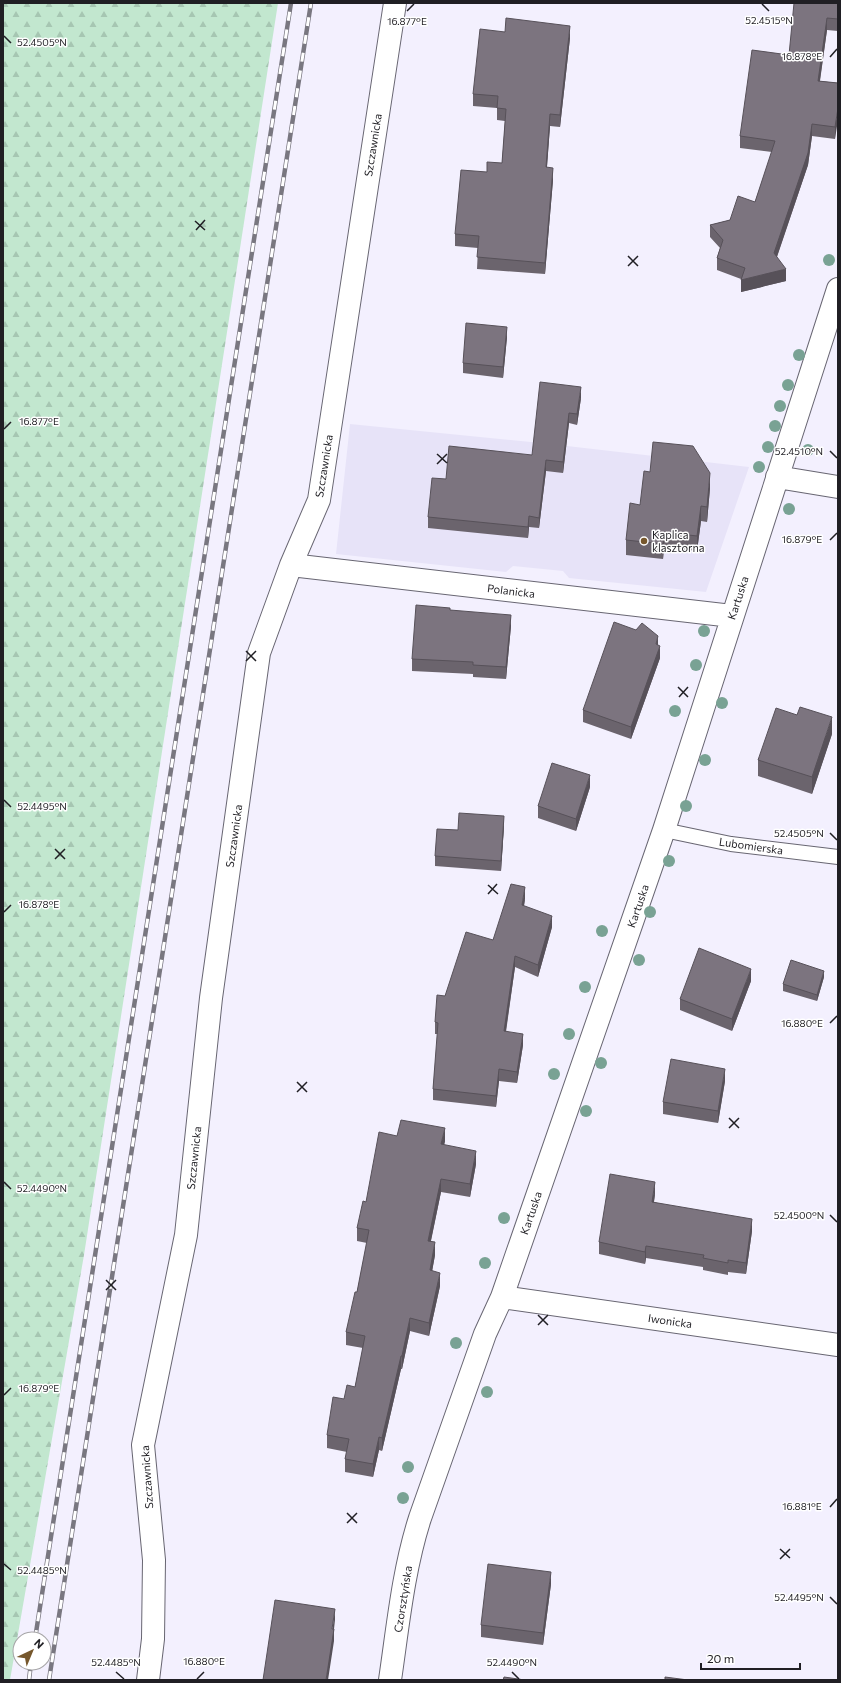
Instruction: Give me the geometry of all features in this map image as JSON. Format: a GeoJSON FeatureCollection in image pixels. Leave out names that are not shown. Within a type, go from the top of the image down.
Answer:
{"type":"FeatureCollection","features":[{"type":"Feature","properties":{"kind":"street","name":"Szczawnicka"},"geometry":{"type":"LineString","coordinates":[[148,1680],[153,1639],[154,1560],[143,1446],[186,1235],[211,998],[259,654],[291,565],[319,500],[395,3]]}},
{"type":"Feature","properties":{"kind":"street","name":"Kartuska"},"geometry":{"type":"LineString","coordinates":[[420,1518],[485,1334],[502,1297],[664,830],[838,288]]}},
{"type":"Feature","properties":{"kind":"street"},"geometry":{"type":"LineString","coordinates":[[777,477],[838,487]]}},
{"type":"Feature","properties":{"kind":"street","name":"Polanicka"},"geometry":{"type":"LineString","coordinates":[[291,565],[732,616]]}},
{"type":"Feature","properties":{"kind":"street","name":"Iwonicka"},"geometry":{"type":"LineString","coordinates":[[502,1297],[838,1345]]}},
{"type":"Feature","properties":{"kind":"street","name":"Czorsztyńska"},"geometry":{"type":"LineString","coordinates":[[390,1680],[403,1592],[413,1539],[420,1518]]}},
{"type":"Feature","properties":{"kind":"lane","name":"Lubomierska"},"geometry":{"type":"LineString","coordinates":[[664,830],[731,844],[838,857]]}},
{"type":"Feature","properties":{"kind":"shaded area"},"geometry":{"type":"Polygon","coordinates":[[[350,424],[541,443],[749,467],[706,592],[569,578],[563,571],[513,566],[506,572],[336,554],[350,424]]]}},
{"type":"Feature","properties":{"kind":"green space"},"geometry":{"type":"Polygon","coordinates":[[[3,3],[278,3],[84,1255],[19,1631],[12,1631],[12,1669],[10,1680],[3,1680],[3,3]]]}},
{"type":"Feature","properties":{"kind":"building"},"geometry":{"type":"Polygon","coordinates":[[[794,3],[838,3],[838,19],[827,18],[818,81],[838,83],[838,108],[835,127],[812,124],[808,153],[774,253],[786,269],[741,280],[745,268],[717,258],[723,240],[710,225],[730,220],[738,196],[755,202],[775,141],[740,136],[752,50],[789,55],[794,3]]]}},
{"type":"Feature","properties":{"kind":"building"},"geometry":{"type":"Polygon","coordinates":[[[506,18],[570,26],[560,115],[550,114],[546,167],[553,168],[545,263],[477,257],[479,236],[455,234],[461,170],[487,172],[487,162],[502,163],[506,109],[497,108],[498,96],[473,94],[480,29],[505,32],[506,18]]]}},
{"type":"Feature","properties":{"kind":"building"},"geometry":{"type":"Polygon","coordinates":[[[466,323],[507,327],[503,367],[463,363],[466,323]]]}},
{"type":"Feature","properties":{"kind":"building"},"geometry":{"type":"Polygon","coordinates":[[[540,382],[581,387],[577,414],[569,413],[563,462],[546,460],[539,518],[529,516],[528,527],[428,517],[432,478],[446,479],[449,446],[532,455],[540,382]]]}},
{"type":"Feature","properties":{"kind":"building"},"geometry":{"type":"Polygon","coordinates":[[[653,442],[693,446],[710,473],[707,507],[701,506],[697,536],[664,532],[663,544],[626,540],[630,503],[640,505],[644,471],[650,472],[653,442]]]}},
{"type":"Feature","properties":{"kind":"building"},"geometry":{"type":"Polygon","coordinates":[[[416,605],[450,608],[450,610],[511,615],[506,667],[473,665],[473,662],[412,659],[416,605]]]}},
{"type":"Feature","properties":{"kind":"building"},"geometry":{"type":"Polygon","coordinates":[[[614,622],[636,630],[642,623],[658,636],[656,644],[660,646],[631,727],[583,710],[614,622]]]}},
{"type":"Feature","properties":{"kind":"building"},"geometry":{"type":"Polygon","coordinates":[[[800,707],[832,717],[812,777],[758,760],[776,708],[797,715],[800,707]]]}},
{"type":"Feature","properties":{"kind":"building"},"geometry":{"type":"Polygon","coordinates":[[[552,763],[590,775],[576,819],[538,806],[552,763]]]}},
{"type":"Feature","properties":{"kind":"building"},"geometry":{"type":"Polygon","coordinates":[[[459,813],[504,816],[501,861],[435,856],[437,829],[458,830],[459,813]]]}},
{"type":"Feature","properties":{"kind":"building"},"geometry":{"type":"Polygon","coordinates":[[[511,884],[525,887],[522,905],[552,916],[538,965],[515,956],[504,1031],[523,1034],[517,1072],[499,1069],[496,1096],[433,1089],[438,1023],[435,1022],[437,995],[445,996],[466,932],[493,940],[511,884]]]}},
{"type":"Feature","properties":{"kind":"building"},"geometry":{"type":"Polygon","coordinates":[[[699,948],[751,969],[732,1019],[680,999],[699,948]]]}},
{"type":"Feature","properties":{"kind":"building"},"geometry":{"type":"Polygon","coordinates":[[[791,960],[824,971],[817,995],[783,984],[791,960]]]}},
{"type":"Feature","properties":{"kind":"building"},"geometry":{"type":"Polygon","coordinates":[[[671,1059],[725,1069],[718,1111],[663,1102],[671,1059]]]}},
{"type":"Feature","properties":{"kind":"building"},"geometry":{"type":"Polygon","coordinates":[[[401,1120],[445,1128],[441,1144],[476,1151],[470,1184],[441,1179],[428,1241],[435,1242],[430,1270],[440,1273],[429,1323],[410,1318],[382,1438],[379,1437],[373,1464],[345,1459],[349,1439],[327,1435],[333,1397],[344,1399],[347,1385],[355,1387],[365,1336],[346,1332],[355,1292],[357,1292],[369,1230],[357,1228],[363,1201],[366,1202],[379,1132],[397,1136],[401,1120]]]}},
{"type":"Feature","properties":{"kind":"building"},"geometry":{"type":"Polygon","coordinates":[[[610,1174],[655,1182],[652,1202],[752,1219],[746,1263],[728,1260],[728,1263],[703,1258],[704,1255],[646,1246],[645,1252],[599,1242],[610,1174]]]}},
{"type":"Feature","properties":{"kind":"building"},"geometry":{"type":"Polygon","coordinates":[[[488,1564],[551,1572],[543,1633],[481,1625],[488,1564]]]}},
{"type":"Feature","properties":{"kind":"building"},"geometry":{"type":"Polygon","coordinates":[[[275,1600],[335,1609],[332,1629],[334,1629],[326,1680],[263,1680],[275,1600]]]}},
{"type":"Feature","properties":{"kind":"building"},"geometry":{"type":"Polygon","coordinates":[[[504,1677],[525,1680],[503,1680],[504,1677]]]}},
{"type":"Feature","properties":{"kind":"building"},"geometry":{"type":"Polygon","coordinates":[[[665,1677],[688,1680],[665,1680],[665,1677]]]}},
{"type":"Feature","properties":{"kind":"railway"},"geometry":{"type":"LineString","coordinates":[[36,1631],[291,3]]}},
{"type":"Feature","properties":{"kind":"railway"},"geometry":{"type":"LineString","coordinates":[[49,1680],[311,3]]}},
{"type":"Feature","properties":{"kind":"railway"},"geometry":{"type":"LineString","coordinates":[[29,1680],[30,1671]]}},
{"type":"Feature","properties":{"kind":"place","name":"Kaplica klasztorna"},"geometry":{"type":"Point","coordinates":[644,541]}}]}
